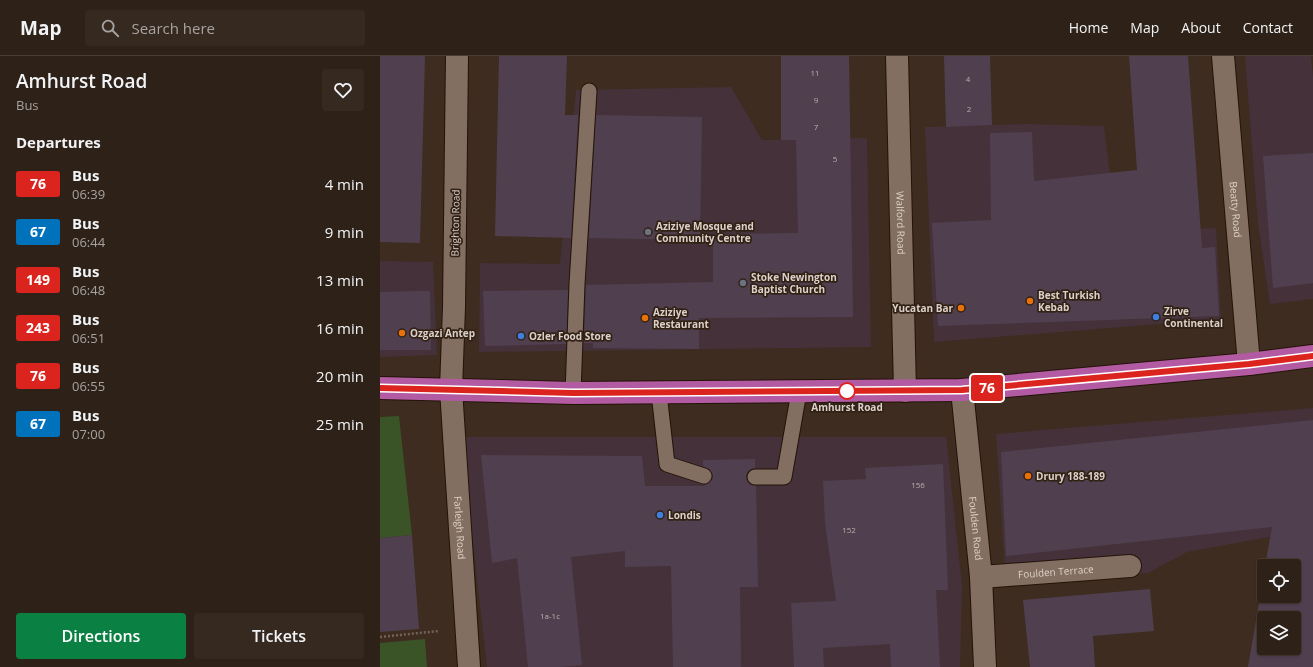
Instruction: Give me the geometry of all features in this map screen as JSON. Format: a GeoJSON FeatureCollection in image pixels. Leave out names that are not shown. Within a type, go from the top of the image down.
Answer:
{"type":"FeatureCollection","features":[{"type":"Feature","properties":{"kind":"highway"},"geometry":{"type":"LineString","coordinates":[[380,388],[573,393],[962,390],[1249,364],[1313,356]]}},
{"type":"Feature","properties":{"kind":"street","name":"Brighton Road"},"geometry":{"type":"LineString","coordinates":[[451,389],[454,307],[457,56]]}},
{"type":"Feature","properties":{"kind":"street","name":"Walford Road"},"geometry":{"type":"LineString","coordinates":[[897,56],[905,391]]}},
{"type":"Feature","properties":{"kind":"street","name":"Beatty Road"},"geometry":{"type":"LineString","coordinates":[[1223,56],[1249,364]]}},
{"type":"Feature","properties":{"kind":"street","name":"Farleigh Road"},"geometry":{"type":"LineString","coordinates":[[451,389],[469,667]]}},
{"type":"Feature","properties":{"kind":"street","name":"Foulden Road"},"geometry":{"type":"LineString","coordinates":[[962,390],[981,577],[985,667]]}},
{"type":"Feature","properties":{"kind":"street","name":"Foulden Terrace"},"geometry":{"type":"LineString","coordinates":[[981,577],[1130,566]]}},
{"type":"Feature","properties":{"kind":"lane"},"geometry":{"type":"LineString","coordinates":[[573,393],[589,91]]}},
{"type":"Feature","properties":{"kind":"lane"},"geometry":{"type":"LineString","coordinates":[[755,477],[784,477],[798,392]]}},
{"type":"Feature","properties":{"kind":"lane"},"geometry":{"type":"LineString","coordinates":[[659,393],[668,464],[704,476]]}},
{"type":"Feature","properties":{"kind":"path"},"geometry":{"type":"LineString","coordinates":[[380,636],[466,629]]}},
{"type":"Feature","properties":{"kind":"shaded area"},"geometry":{"type":"Polygon","coordinates":[[[1245,56],[1311,56],[1313,77],[1313,299],[1270,304],[1258,224],[1245,56]]]}},
{"type":"Feature","properties":{"kind":"shaded area"},"geometry":{"type":"Polygon","coordinates":[[[731,87],[762,140],[867,138],[871,347],[479,352],[480,263],[560,264],[576,90],[731,87]]]}},
{"type":"Feature","properties":{"kind":"shaded area"},"geometry":{"type":"Polygon","coordinates":[[[1027,124],[1104,126],[1117,233],[1216,228],[1221,319],[934,342],[925,127],[1027,124]]]}},
{"type":"Feature","properties":{"kind":"shaded area"},"geometry":{"type":"Polygon","coordinates":[[[380,261],[433,262],[437,355],[380,357],[380,261]]]}},
{"type":"Feature","properties":{"kind":"shaded area"},"geometry":{"type":"Polygon","coordinates":[[[1313,408],[1313,529],[1187,552],[1148,573],[1006,583],[996,434],[1313,408]]]}},
{"type":"Feature","properties":{"kind":"shaded area"},"geometry":{"type":"Polygon","coordinates":[[[461,437],[946,437],[962,585],[960,667],[487,667],[461,437]]]}},
{"type":"Feature","properties":{"kind":"green space"},"geometry":{"type":"Polygon","coordinates":[[[399,416],[412,535],[380,538],[380,417],[399,416]]]}},
{"type":"Feature","properties":{"kind":"green space"},"geometry":{"type":"Polygon","coordinates":[[[425,639],[427,667],[380,667],[380,643],[425,639]]]}},
{"type":"Feature","properties":{"kind":"building"},"geometry":{"type":"Polygon","coordinates":[[[380,56],[425,56],[420,243],[380,242],[380,56]]]}},
{"type":"Feature","properties":{"kind":"building"},"geometry":{"type":"Polygon","coordinates":[[[499,56],[567,56],[565,115],[578,115],[571,238],[495,236],[499,56]]]}},
{"type":"Feature","properties":{"kind":"building"},"geometry":{"type":"Polygon","coordinates":[[[781,56],[849,56],[853,317],[699,318],[699,349],[593,348],[593,343],[584,343],[586,285],[713,282],[713,234],[798,233],[796,140],[781,140],[781,56]]]}},
{"type":"Feature","properties":{"kind":"building"},"geometry":{"type":"Polygon","coordinates":[[[944,56],[990,56],[992,125],[946,127],[944,56]]]}},
{"type":"Feature","properties":{"kind":"building"},"geometry":{"type":"Polygon","coordinates":[[[1129,56],[1188,56],[1202,248],[1215,247],[1219,316],[938,326],[932,223],[991,220],[990,133],[1032,132],[1034,181],[1137,170],[1129,56]]]}},
{"type":"Feature","properties":{"kind":"building"},"geometry":{"type":"Polygon","coordinates":[[[596,115],[702,117],[700,240],[589,238],[596,115]]]}},
{"type":"Feature","properties":{"kind":"building"},"geometry":{"type":"Polygon","coordinates":[[[1313,153],[1313,283],[1273,288],[1263,156],[1313,153]]]}},
{"type":"Feature","properties":{"kind":"building"},"geometry":{"type":"Polygon","coordinates":[[[568,290],[566,344],[485,346],[483,291],[568,290]]]}},
{"type":"Feature","properties":{"kind":"building"},"geometry":{"type":"Polygon","coordinates":[[[430,291],[431,350],[380,350],[380,292],[430,291]]]}},
{"type":"Feature","properties":{"kind":"building"},"geometry":{"type":"Polygon","coordinates":[[[1313,420],[1313,667],[1248,667],[1257,615],[1257,655],[1301,655],[1301,611],[1258,611],[1259,603],[1301,603],[1301,559],[1266,559],[1272,527],[1006,556],[1001,452],[1313,420]]]}},
{"type":"Feature","properties":{"kind":"building"},"geometry":{"type":"Polygon","coordinates":[[[481,455],[642,456],[645,486],[704,486],[710,482],[713,475],[710,470],[703,466],[703,460],[755,459],[755,468],[747,472],[746,477],[747,482],[750,485],[756,486],[758,587],[740,587],[741,667],[673,667],[671,566],[625,567],[625,551],[571,557],[582,665],[528,667],[517,558],[492,563],[481,455]]]}},
{"type":"Feature","properties":{"kind":"building"},"geometry":{"type":"Polygon","coordinates":[[[943,464],[948,590],[936,590],[940,667],[891,667],[890,644],[823,648],[824,667],[794,667],[791,603],[836,601],[825,523],[823,481],[866,479],[865,468],[943,464]]]}},
{"type":"Feature","properties":{"kind":"building"},"geometry":{"type":"Polygon","coordinates":[[[412,535],[419,629],[380,632],[380,538],[412,535]]]}},
{"type":"Feature","properties":{"kind":"building"},"geometry":{"type":"Polygon","coordinates":[[[1150,589],[1154,631],[1093,636],[1095,667],[1030,667],[1023,600],[1150,589]]]}},
{"type":"Feature","properties":{"kind":"bus line","name":"76"},"geometry":{"type":"LineString","coordinates":[[380,388],[573,393],[962,390],[1249,364],[1313,356]]}},
{"type":"Feature","properties":{"kind":"place","name":"Aziziye Mosque and Community Centre"},"geometry":{"type":"Point","coordinates":[648,232]}},
{"type":"Feature","properties":{"kind":"place","name":"Stoke Newington Baptist Church"},"geometry":{"type":"Point","coordinates":[743,283]}},
{"type":"Feature","properties":{"kind":"place","name":"Best Turkish Kebab"},"geometry":{"type":"Point","coordinates":[1030,301]}},
{"type":"Feature","properties":{"kind":"place","name":"Yucatan Bar"},"geometry":{"type":"Point","coordinates":[961,308]}},
{"type":"Feature","properties":{"kind":"place","name":"Zirve Continental"},"geometry":{"type":"Point","coordinates":[1156,317]}},
{"type":"Feature","properties":{"kind":"place","name":"Aziziye Restaurant"},"geometry":{"type":"Point","coordinates":[645,318]}},
{"type":"Feature","properties":{"kind":"place","name":"Ozgazi Antep"},"geometry":{"type":"Point","coordinates":[402,333]}},
{"type":"Feature","properties":{"kind":"place","name":"Ozler Food Store"},"geometry":{"type":"Point","coordinates":[521,336]}},
{"type":"Feature","properties":{"kind":"place","name":"Amhurst Road"},"geometry":{"type":"Point","coordinates":[847,391]}},
{"type":"Feature","properties":{"kind":"place","name":"Drury 188-189"},"geometry":{"type":"Point","coordinates":[1028,476]}},
{"type":"Feature","properties":{"kind":"place","name":"Londis"},"geometry":{"type":"Point","coordinates":[660,515]}}]}
